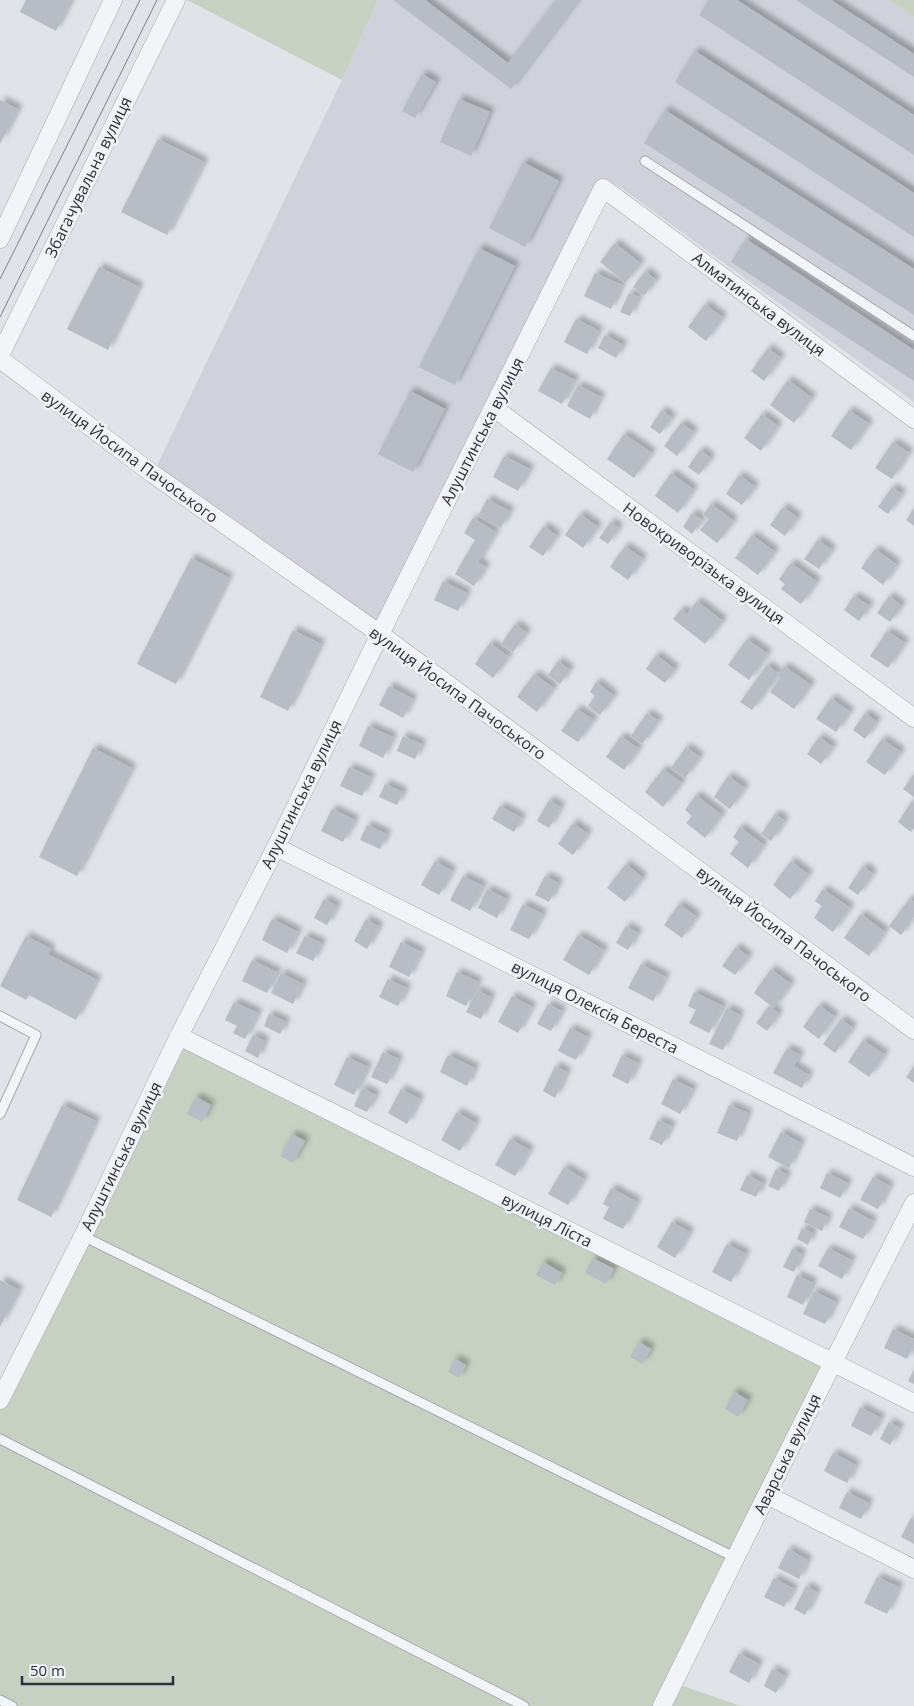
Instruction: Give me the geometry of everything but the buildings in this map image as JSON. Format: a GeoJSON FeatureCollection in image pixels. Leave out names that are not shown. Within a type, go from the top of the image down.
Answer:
{"type":"FeatureCollection","features":[{"type":"Feature","properties":{"kind":"street"},"geometry":{"type":"LineString","coordinates":[[0,239],[113,0]]}},
{"type":"Feature","properties":{"kind":"street","name":"Збагачувальна вулиця"},"geometry":{"type":"LineString","coordinates":[[0,355],[176,0]]}},
{"type":"Feature","properties":{"kind":"street","name":"Алуштинська вулиця"},"geometry":{"type":"LineString","coordinates":[[0,1400],[179,1036],[276,847],[380,634],[603,188]]}},
{"type":"Feature","properties":{"kind":"street","name":"Алматинська вулиця"},"geometry":{"type":"LineString","coordinates":[[603,188],[914,419]]}},
{"type":"Feature","properties":{"kind":"street","name":"вулиця Йосипа Пачоського"},"geometry":{"type":"LineString","coordinates":[[0,359],[152,474],[380,634],[914,1030]]}},
{"type":"Feature","properties":{"kind":"street","name":"Новокриворізька вулиця"},"geometry":{"type":"LineString","coordinates":[[494,408],[914,718]]}},
{"type":"Feature","properties":{"kind":"street","name":"вулиця Олексія Береста"},"geometry":{"type":"LineString","coordinates":[[276,847],[914,1168]]}},
{"type":"Feature","properties":{"kind":"street","name":"вулиця Ліста"},"geometry":{"type":"LineString","coordinates":[[179,1036],[914,1404]]}},
{"type":"Feature","properties":{"kind":"street","name":"Аварська вулиця"},"geometry":{"type":"LineString","coordinates":[[662,1706],[832,1362],[914,1202]]}},
{"type":"Feature","properties":{"kind":"street"},"geometry":{"type":"LineString","coordinates":[[767,1495],[914,1569]]}},
{"type":"Feature","properties":{"kind":"lane"},"geometry":{"type":"LineString","coordinates":[[645,161],[914,336]]}},
{"type":"Feature","properties":{"kind":"lane"},"geometry":{"type":"LineString","coordinates":[[0,1016],[36,1035],[0,1114]]}},
{"type":"Feature","properties":{"kind":"lane"},"geometry":{"type":"LineString","coordinates":[[82,1236],[736,1558]]}},
{"type":"Feature","properties":{"kind":"lane"},"geometry":{"type":"LineString","coordinates":[[0,1439],[524,1706]]}},
{"type":"Feature","properties":{"kind":"lane"},"geometry":{"type":"LineString","coordinates":[[0,1700],[12,1706]]}},
{"type":"Feature","properties":{"kind":"shaded area"},"geometry":{"type":"Polygon","coordinates":[[[378,0],[889,0],[914,17],[914,402],[616,184],[603,189],[380,634],[153,474],[342,80],[378,0]]]}},
{"type":"Feature","properties":{"kind":"green space"},"geometry":{"type":"Polygon","coordinates":[[[187,0],[378,0],[342,80],[187,0]]]}},
{"type":"Feature","properties":{"kind":"green space"},"geometry":{"type":"Polygon","coordinates":[[[889,0],[914,0],[914,17],[889,0]]]}},
{"type":"Feature","properties":{"kind":"green space"},"geometry":{"type":"Polygon","coordinates":[[[179,1036],[832,1362],[674,1683],[741,1706],[12,1706],[0,1700],[0,1400],[179,1036]]]}},
{"type":"Feature","properties":{"kind":"tram line"},"geometry":{"type":"LineString","coordinates":[[0,279],[140,0]]}},
{"type":"Feature","properties":{"kind":"tram line"},"geometry":{"type":"LineString","coordinates":[[0,317],[157,0]]}}]}
